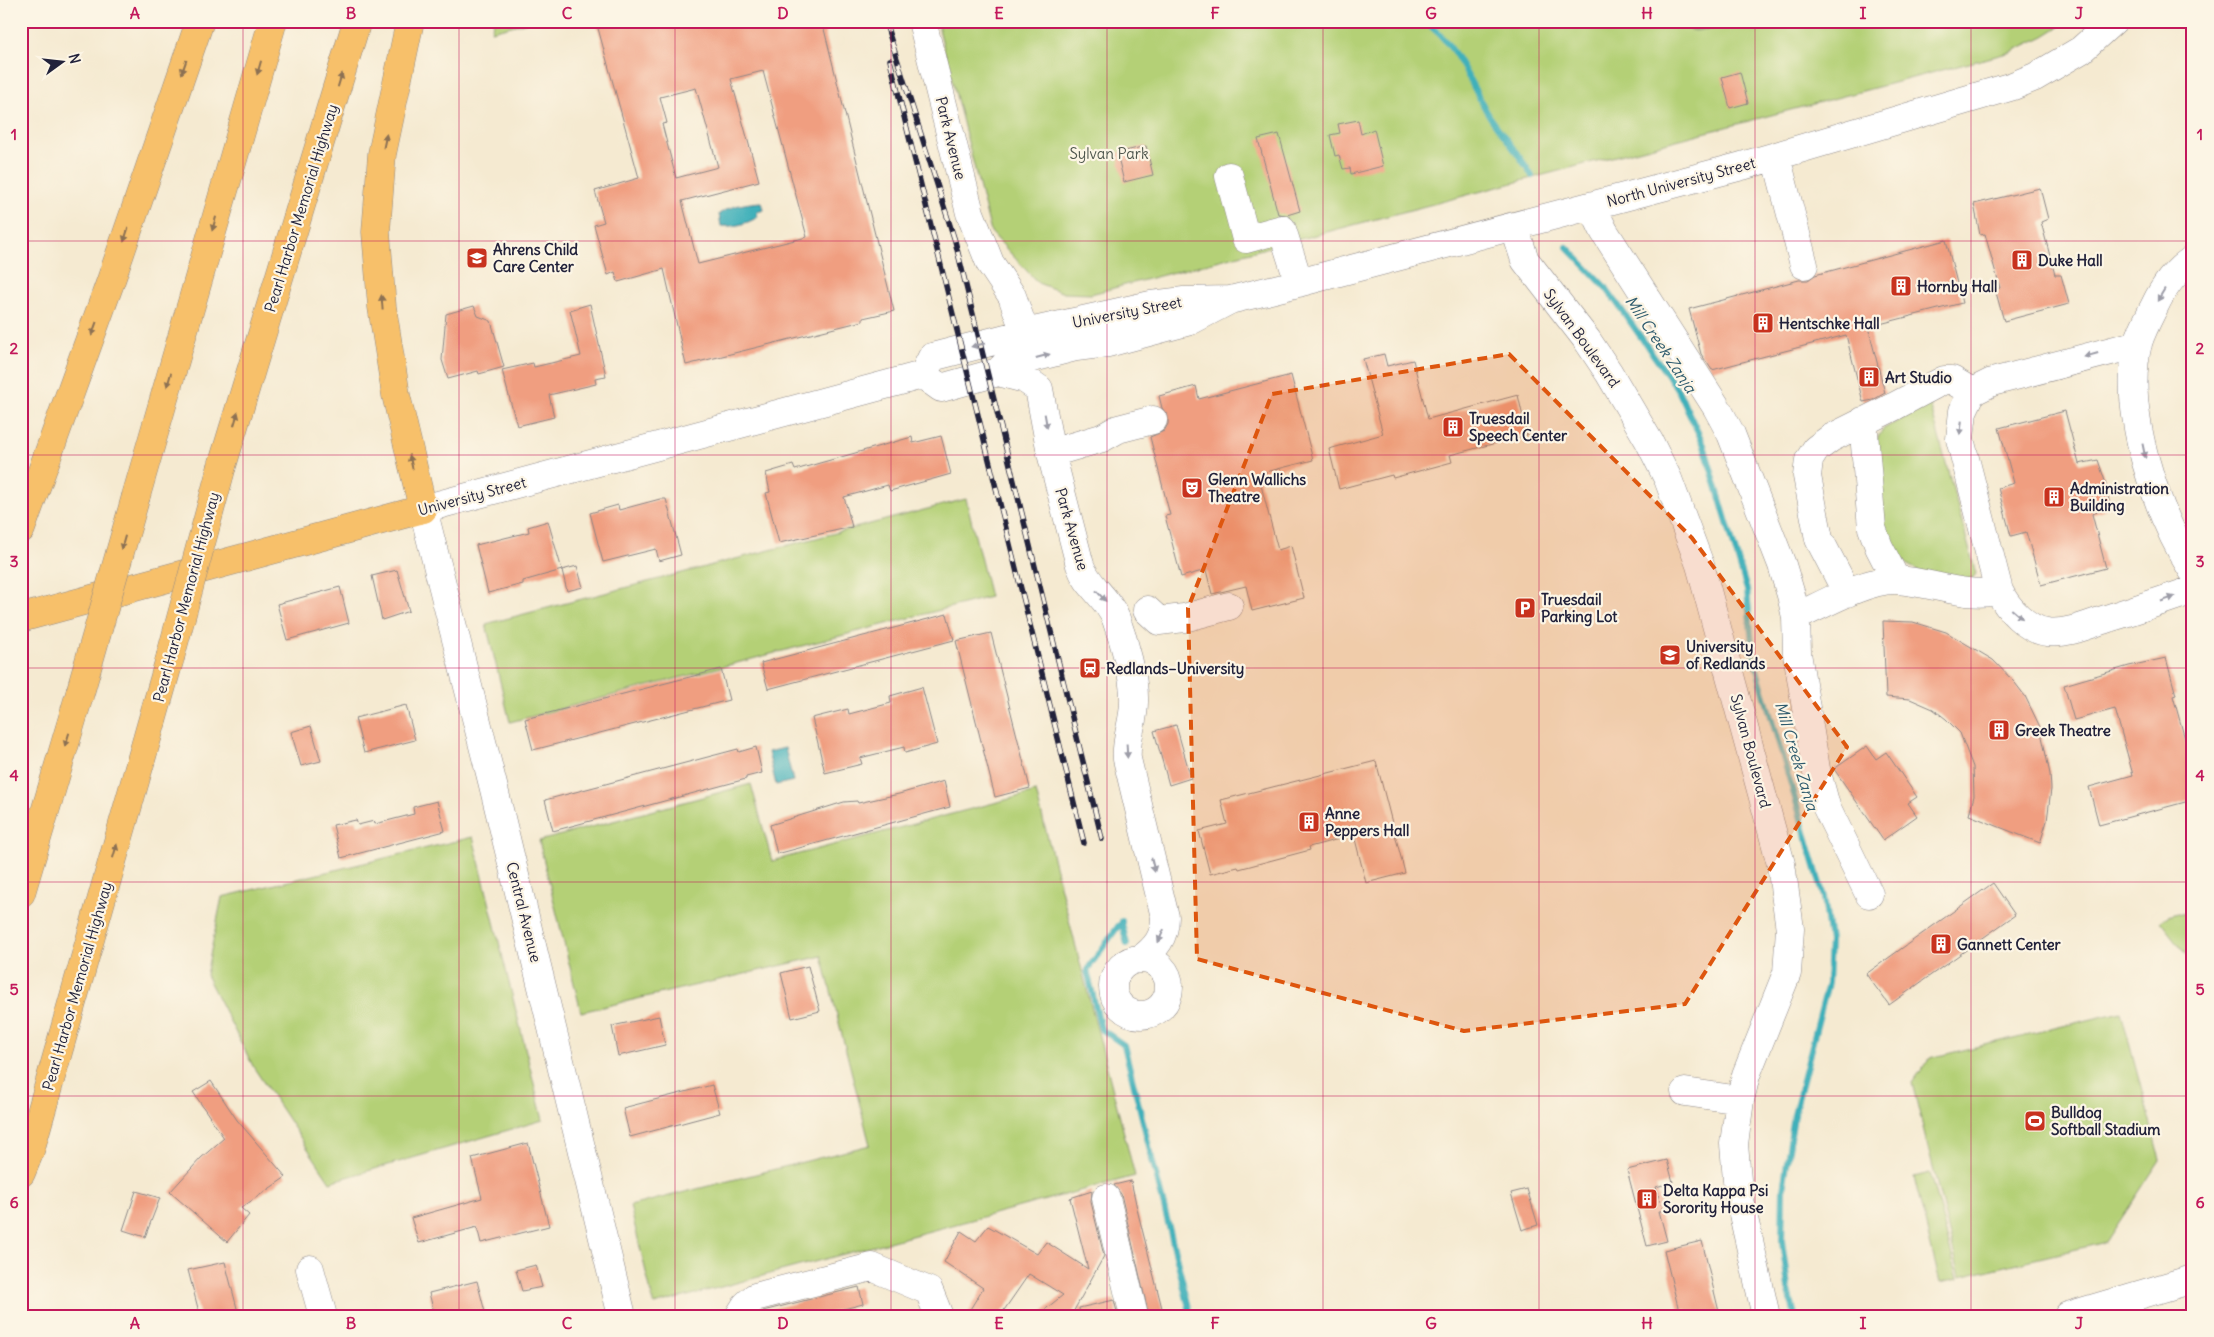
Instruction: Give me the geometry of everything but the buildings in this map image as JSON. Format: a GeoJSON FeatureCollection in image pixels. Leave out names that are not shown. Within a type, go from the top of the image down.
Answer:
{"type":"FeatureCollection","features":[{"type":"Feature","properties":{"kind":"main road"},"geometry":{"type":"LineString","coordinates":[[21,529],[110,283],[200,21]]}},
{"type":"Feature","properties":{"kind":"main road"},"geometry":{"type":"LineString","coordinates":[[21,893],[273,21]]}},
{"type":"Feature","properties":{"kind":"main road","name":"Pearl Harbor Memorial Highway"},"geometry":{"type":"LineString","coordinates":[[26,1162],[170,658],[222,466],[358,21]]}},
{"type":"Feature","properties":{"kind":"main road"},"geometry":{"type":"LineString","coordinates":[[410,21],[382,154],[376,232],[382,307],[396,395],[423,509]]}},
{"type":"Feature","properties":{"kind":"main road","name":"University Street"},"geometry":{"type":"LineString","coordinates":[[21,618],[423,509]]}},
{"type":"Feature","properties":{"kind":"street","name":"Park Avenue"},"geometry":{"type":"LineString","coordinates":[[922,21],[970,213],[990,263],[1012,296],[1025,333]]}},
{"type":"Feature","properties":{"kind":"street","name":"North University Street"},"geometry":{"type":"LineString","coordinates":[[1230,300],[1776,156],[2013,86],[2035,77],[2081,50],[2113,21]]}},
{"type":"Feature","properties":{"kind":"street"},"geometry":{"type":"LineString","coordinates":[[1776,156],[1804,265]]}},
{"type":"Feature","properties":{"kind":"street"},"geometry":{"type":"LineString","coordinates":[[1229,176],[1246,239],[1282,229],[1299,283]]}},
{"type":"Feature","properties":{"kind":"street"},"geometry":{"type":"LineString","coordinates":[[1592,206],[1604,231],[1717,408],[1731,434],[1782,565],[1796,617],[1797,654],[1816,769],[1826,806],[1869,894]]}},
{"type":"Feature","properties":{"kind":"street","name":"Sylvan Boulevard"},"geometry":{"type":"LineString","coordinates":[[1514,226],[1524,260],[1587,340],[1610,373],[1649,441],[1668,479],[1700,565],[1781,864],[1790,929],[1787,973],[1746,1075],[1740,1100],[1734,1144],[1738,1192],[1766,1316]]}},
{"type":"Feature","properties":{"kind":"street"},"geometry":{"type":"LineString","coordinates":[[2193,259],[2173,275],[2160,295],[2138,344],[2133,386],[2138,424],[2148,471],[2164,518],[2179,550],[2193,571]]}},
{"type":"Feature","properties":{"kind":"street","name":"University Street"},"geometry":{"type":"LineString","coordinates":[[423,509],[923,375],[932,357],[1025,333],[1151,305],[1184,301],[1230,300]]}},
{"type":"Feature","properties":{"kind":"street","name":"University Street"},"geometry":{"type":"LineString","coordinates":[[923,375],[941,388],[998,372],[1005,365],[1076,347],[1108,343],[1190,321],[1230,300]]}},
{"type":"Feature","properties":{"kind":"street"},"geometry":{"type":"LineString","coordinates":[[2138,344],[1992,382],[1972,392],[1963,410],[1960,439],[2003,600],[2013,612],[2032,626],[2044,632],[2057,633],[2085,626],[2193,590]]}},
{"type":"Feature","properties":{"kind":"street","name":"Park Avenue"},"geometry":{"type":"LineString","coordinates":[[998,372],[1025,379],[1039,389],[1051,453],[1080,565],[1086,578],[1106,601],[1116,619],[1133,686],[1134,702],[1126,744],[1127,759],[1165,917],[1163,933],[1156,947],[1140,959]]}},
{"type":"Feature","properties":{"kind":"street"},"geometry":{"type":"LineString","coordinates":[[1847,593],[1819,539],[1807,476],[1809,460],[1816,449],[1831,438],[1944,380],[1952,380],[1972,392]]}},
{"type":"Feature","properties":{"kind":"street"},"geometry":{"type":"LineString","coordinates":[[1051,453],[1102,438],[1118,429],[1153,420]]}},
{"type":"Feature","properties":{"kind":"street"},"geometry":{"type":"LineString","coordinates":[[1863,421],[1872,528],[1879,547],[1896,580]]}},
{"type":"Feature","properties":{"kind":"street","name":"Central Avenue"},"geometry":{"type":"LineString","coordinates":[[423,509],[622,1316]]}},
{"type":"Feature","properties":{"kind":"street"},"geometry":{"type":"LineString","coordinates":[[1796,617],[1847,593],[1896,580],[1982,594],[2000,591]]}},
{"type":"Feature","properties":{"kind":"street"},"geometry":{"type":"LineString","coordinates":[[1147,610],[1159,621],[1184,618],[1229,606]]}},
{"type":"Feature","properties":{"kind":"street"},"geometry":{"type":"LineString","coordinates":[[1685,1092],[1740,1100]]}},
{"type":"Feature","properties":{"kind":"street"},"geometry":{"type":"LineString","coordinates":[[1106,1198],[1134,1316]]}},
{"type":"Feature","properties":{"kind":"street"},"geometry":{"type":"LineString","coordinates":[[739,1316],[746,1305],[755,1297],[872,1267],[929,1290],[939,1316]]}},
{"type":"Feature","properties":{"kind":"street"},"geometry":{"type":"LineString","coordinates":[[310,1269],[323,1316]]}},
{"type":"Feature","properties":{"kind":"street"},"geometry":{"type":"LineString","coordinates":[[2068,1316],[2193,1279]]}},
{"type":"Feature","properties":{"kind":"highlighted area"},"geometry":{"type":"Polygon","coordinates":[[[1509,354],[1692,538],[1847,747],[1685,1004],[1464,1031],[1197,959],[1188,608],[1272,394],[1509,354]]]}},
{"type":"Feature","properties":{"kind":"green space"},"geometry":{"type":"Polygon","coordinates":[[[494,21],[532,21],[491,31],[494,21]]]}},
{"type":"Feature","properties":{"kind":"green space","name":"Sylvan Park"},"geometry":{"type":"Polygon","coordinates":[[[937,21],[2068,21],[2044,36],[2011,52],[1091,294],[1064,293],[1038,283],[991,232],[937,21]]]}},
{"type":"Feature","properties":{"kind":"green space"},"geometry":{"type":"Polygon","coordinates":[[[1681,21],[1724,21],[1720,27],[1695,31],[1683,28],[1681,21]]]}},
{"type":"Feature","properties":{"kind":"green space"},"geometry":{"type":"Polygon","coordinates":[[[1930,404],[1976,574],[1967,584],[1921,572],[1906,564],[1888,538],[1879,514],[1877,439],[1883,429],[1930,404]]]}},
{"type":"Feature","properties":{"kind":"green space"},"geometry":{"type":"Polygon","coordinates":[[[966,499],[990,597],[510,722],[486,624],[966,499]]]}},
{"type":"Feature","properties":{"kind":"green space"},"geometry":{"type":"Polygon","coordinates":[[[751,784],[772,861],[1036,792],[1135,1176],[654,1305],[630,1206],[870,1145],[822,956],[581,1012],[539,841],[751,784]]]}},
{"type":"Feature","properties":{"kind":"green space"},"geometry":{"type":"Polygon","coordinates":[[[473,837],[543,1120],[330,1182],[254,1068],[206,975],[222,897],[473,837]]]}},
{"type":"Feature","properties":{"kind":"green space"},"geometry":{"type":"Polygon","coordinates":[[[2177,913],[2193,915],[2193,964],[2160,921],[2177,913]]]}},
{"type":"Feature","properties":{"kind":"green space","name":"Bulldog Softball Stadium"},"geometry":{"type":"Polygon","coordinates":[[[2121,1012],[2160,1160],[2106,1242],[1960,1277],[1912,1083],[1930,1058],[2121,1012]]]}},
{"type":"Feature","properties":{"kind":"green space"},"geometry":{"type":"Polygon","coordinates":[[[1930,1173],[1958,1279],[1940,1283],[1914,1177],[1930,1173]]]}},
{"type":"Feature","properties":{"kind":"water"},"geometry":{"type":"Polygon","coordinates":[[[762,202],[764,210],[757,212],[758,217],[740,224],[721,226],[719,214],[729,208],[762,202]]]}},
{"type":"Feature","properties":{"kind":"water"},"geometry":{"type":"Polygon","coordinates":[[[785,748],[793,781],[776,785],[768,752],[785,748]]]}},
{"type":"Feature","properties":{"kind":"waterway","name":"Mill Creek Zanja"},"geometry":{"type":"LineString","coordinates":[[1423,21],[1435,30],[1454,52],[1490,117],[1532,176]]}},
{"type":"Feature","properties":{"kind":"waterway","name":"Mill Creek Zanja"},"geometry":{"type":"LineString","coordinates":[[1567,247],[1607,289],[1678,390],[1704,445],[1747,590],[1753,656],[1824,897],[1830,941],[1828,983],[1794,1115],[1783,1190],[1782,1241],[1788,1287],[1795,1316]]}},
{"type":"Feature","properties":{"kind":"waterway"},"geometry":{"type":"LineString","coordinates":[[1122,921],[1122,924],[1119,925],[1087,970],[1101,1029],[1124,1045],[1191,1316]]}},
{"type":"Feature","properties":{"kind":"waterway"},"geometry":{"type":"LineString","coordinates":[[1122,924],[1127,944]]}},
{"type":"Feature","properties":{"kind":"railway"},"geometry":{"type":"LineString","coordinates":[[885,21],[955,241],[1102,839]]}},
{"type":"Feature","properties":{"kind":"railway"},"geometry":{"type":"LineString","coordinates":[[890,60],[1084,843]]}},
{"type":"Feature","properties":{"kind":"place","name":"Ahrens Child Care Center"},"geometry":{"type":"Point","coordinates":[477,258]}},
{"type":"Feature","properties":{"kind":"place","name":"Duke Hall"},"geometry":{"type":"Point","coordinates":[2022,260]}},
{"type":"Feature","properties":{"kind":"place","name":"Hornby Hall"},"geometry":{"type":"Point","coordinates":[1901,286]}},
{"type":"Feature","properties":{"kind":"place","name":"Hentschke Hall"},"geometry":{"type":"Point","coordinates":[1763,323]}},
{"type":"Feature","properties":{"kind":"place","name":"Art Studio"},"geometry":{"type":"Point","coordinates":[1869,377]}},
{"type":"Feature","properties":{"kind":"place","name":"Truesdail Speech Center"},"geometry":{"type":"Point","coordinates":[1453,427]}},
{"type":"Feature","properties":{"kind":"place","name":"Glenn Wallichs Theatre"},"geometry":{"type":"Point","coordinates":[1192,488]}},
{"type":"Feature","properties":{"kind":"place","name":"Administration Building"},"geometry":{"type":"Point","coordinates":[2054,497]}},
{"type":"Feature","properties":{"kind":"place","name":"Truesdail Parking Lot"},"geometry":{"type":"Point","coordinates":[1525,608]}},
{"type":"Feature","properties":{"kind":"place","name":"University of Redlands"},"geometry":{"type":"Point","coordinates":[1670,655]}},
{"type":"Feature","properties":{"kind":"place","name":"Redlands–University"},"geometry":{"type":"Point","coordinates":[1090,668]}},
{"type":"Feature","properties":{"kind":"place","name":"Greek Theatre"},"geometry":{"type":"Point","coordinates":[1999,730]}},
{"type":"Feature","properties":{"kind":"place","name":"Anne Peppers Hall"},"geometry":{"type":"Point","coordinates":[1309,822]}},
{"type":"Feature","properties":{"kind":"place","name":"Gannett Center"},"geometry":{"type":"Point","coordinates":[1941,944]}},
{"type":"Feature","properties":{"kind":"place","name":"Bulldog Softball Stadium"},"geometry":{"type":"Point","coordinates":[2035,1121]}},
{"type":"Feature","properties":{"kind":"place","name":"Delta Kappa Psi Sorority House"},"geometry":{"type":"Point","coordinates":[1647,1199]}}]}
